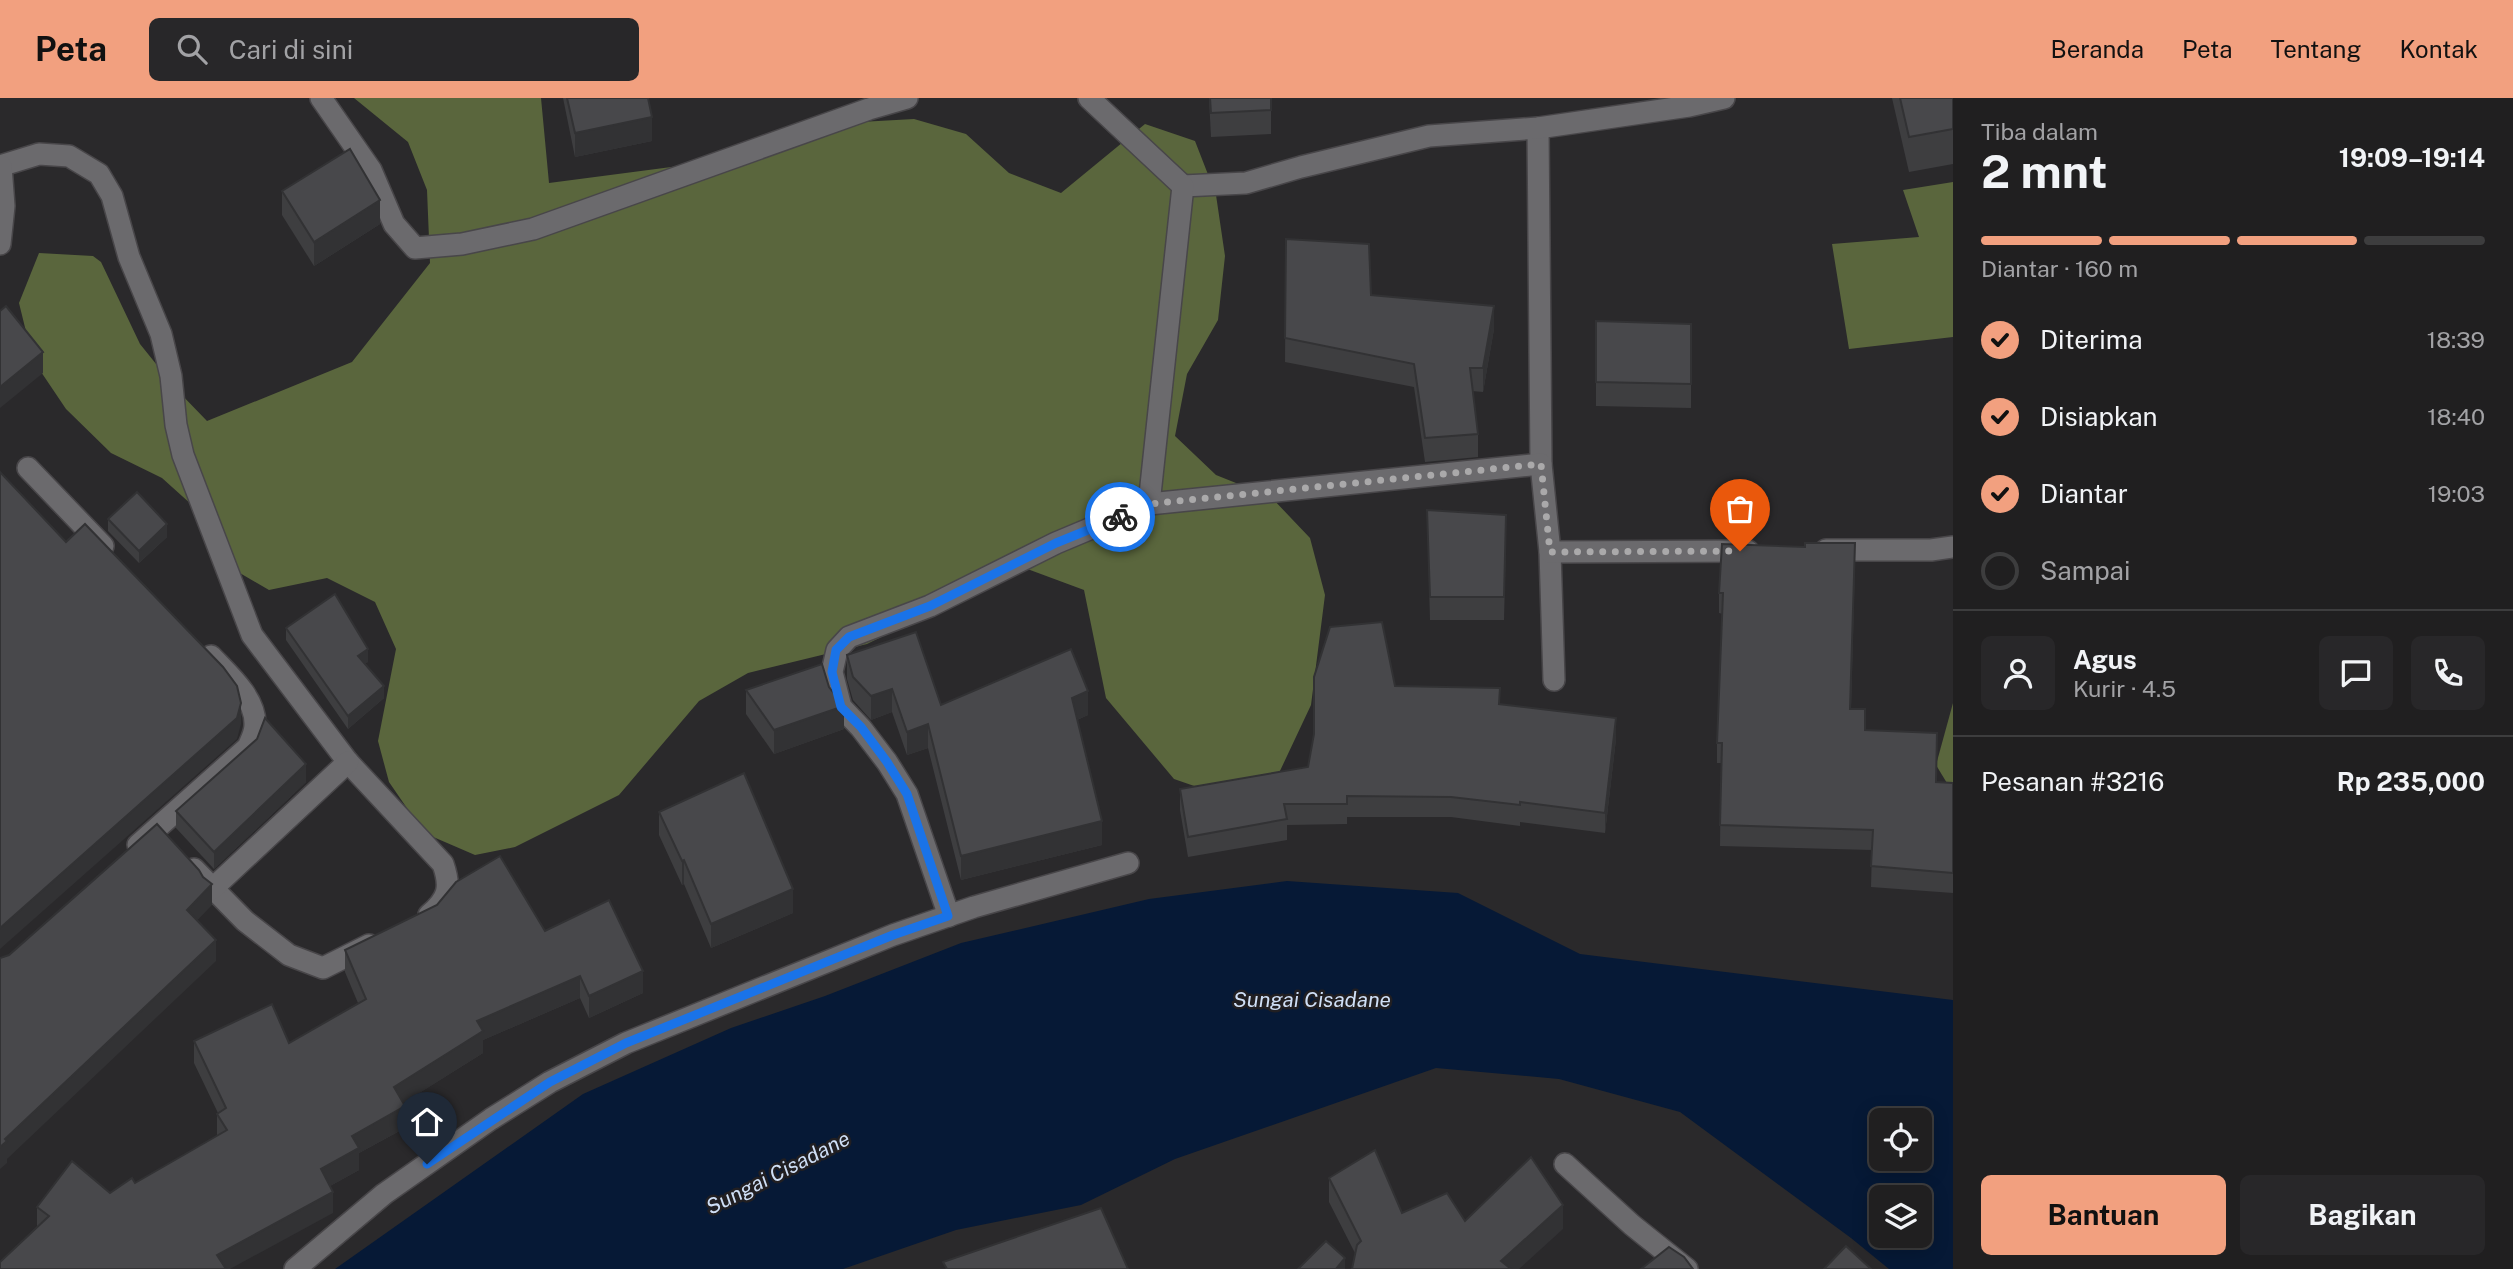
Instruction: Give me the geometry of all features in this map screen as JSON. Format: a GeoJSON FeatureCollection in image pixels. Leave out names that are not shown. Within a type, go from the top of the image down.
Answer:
{"type":"FeatureCollection","features":[{"type":"Feature","properties":{"kind":"street"},"geometry":{"type":"LineString","coordinates":[[321,98],[371,170],[394,224],[415,248],[462,244],[533,229],[869,109],[908,98]]}},
{"type":"Feature","properties":{"kind":"street"},"geometry":{"type":"LineString","coordinates":[[1090,98],[1183,186],[1246,183],[1429,136],[1538,128],[1605,108],[1689,106],[1724,98]]}},
{"type":"Feature","properties":{"kind":"street"},"geometry":{"type":"LineString","coordinates":[[1538,128],[1541,464],[1550,552],[1554,680]]}},
{"type":"Feature","properties":{"kind":"street"},"geometry":{"type":"LineString","coordinates":[[0,244],[4,206],[1,166],[39,154],[69,156],[99,174],[106,185],[112,196],[129,257],[167,352],[176,425],[183,455],[252,635],[348,762],[443,864],[450,882],[443,901],[431,915],[407,926]]}},
{"type":"Feature","properties":{"kind":"street"},"geometry":{"type":"LineString","coordinates":[[1149,504],[1183,186]]}},
{"type":"Feature","properties":{"kind":"street"},"geometry":{"type":"LineString","coordinates":[[948,916],[907,794],[881,753],[841,707],[832,672],[836,650],[849,637],[930,606],[1056,543],[1149,504],[1541,464]]}},
{"type":"Feature","properties":{"kind":"street"},"geometry":{"type":"LineString","coordinates":[[28,468],[115,558]]}},
{"type":"Feature","properties":{"kind":"street"},"geometry":{"type":"LineString","coordinates":[[1808,550],[1931,550],[1953,547]]}},
{"type":"Feature","properties":{"kind":"street"},"geometry":{"type":"LineString","coordinates":[[1550,552],[1768,551]]}},
{"type":"Feature","properties":{"kind":"street"},"geometry":{"type":"LineString","coordinates":[[126,856],[162,833],[248,747],[256,728],[253,707],[231,677],[192,637]]}},
{"type":"Feature","properties":{"kind":"street"},"geometry":{"type":"LineString","coordinates":[[212,889],[348,762]]}},
{"type":"Feature","properties":{"kind":"street"},"geometry":{"type":"LineString","coordinates":[[185,859],[245,921],[289,955],[323,968],[383,938]]}},
{"type":"Feature","properties":{"kind":"street"},"geometry":{"type":"LineString","coordinates":[[295,1269],[384,1194],[491,1119],[550,1082],[638,1038],[893,935],[1128,863]]}},
{"type":"Feature","properties":{"kind":"street"},"geometry":{"type":"LineString","coordinates":[[1564,1164],[1632,1225],[1687,1269]]}},
{"type":"Feature","properties":{"kind":"green space"},"geometry":{"type":"Polygon","coordinates":[[[354,98],[541,98],[549,183],[763,155],[860,122],[914,119],[966,134],[1009,173],[1061,193],[1145,124],[1195,141],[1216,195],[1225,256],[1218,320],[1187,374],[1175,436],[1216,475],[1271,497],[1310,538],[1325,595],[1311,705],[1279,773],[1226,797],[1174,779],[1106,698],[1084,590],[1022,567],[867,644],[748,673],[699,701],[619,795],[515,847],[475,855],[424,833],[389,782],[378,741],[396,649],[375,602],[327,578],[269,590],[221,562],[202,514],[162,478],[111,453],[66,409],[33,360],[19,303],[39,253],[93,256],[101,262],[140,344],[177,390],[207,421],[352,362],[430,263],[427,190],[408,142],[354,98]]]}},
{"type":"Feature","properties":{"kind":"green space"},"geometry":{"type":"Polygon","coordinates":[[[1953,182],[1953,337],[1849,349],[1832,244],[1919,237],[1903,190],[1953,182]]]}},
{"type":"Feature","properties":{"kind":"green space"},"geometry":{"type":"Polygon","coordinates":[[[1953,703],[1953,793],[1936,765],[1953,703]]]}},
{"type":"Feature","properties":{"kind":"water","name":"Sungai Cisadane"},"geometry":{"type":"Polygon","coordinates":[[[1287,881],[1458,893],[1580,954],[1953,1000],[1953,1269],[1889,1269],[1680,1112],[1559,1079],[1436,1068],[1175,1159],[1081,1205],[956,1230],[843,1269],[335,1269],[583,1094],[731,1028],[825,996],[961,943],[1149,899],[1287,881]]]}},
{"type":"Feature","properties":{"kind":"building"},"geometry":{"type":"Polygon","coordinates":[[[567,98],[648,98],[652,117],[575,133],[567,98]]]}},
{"type":"Feature","properties":{"kind":"building"},"geometry":{"type":"Polygon","coordinates":[[[1210,98],[1271,98],[1271,110],[1211,113],[1210,98]]]}},
{"type":"Feature","properties":{"kind":"building"},"geometry":{"type":"Polygon","coordinates":[[[1900,98],[1953,98],[1953,129],[1909,137],[1900,98]]]}},
{"type":"Feature","properties":{"kind":"building"},"geometry":{"type":"Polygon","coordinates":[[[350,149],[380,200],[314,242],[282,191],[350,149]]]}},
{"type":"Feature","properties":{"kind":"building"},"geometry":{"type":"Polygon","coordinates":[[[1286,239],[1369,244],[1371,295],[1494,306],[1483,368],[1470,368],[1478,434],[1425,438],[1414,364],[1285,338],[1286,239]]]}},
{"type":"Feature","properties":{"kind":"building"},"geometry":{"type":"Polygon","coordinates":[[[6,306],[43,352],[0,387],[0,311],[6,306]]]}},
{"type":"Feature","properties":{"kind":"building"},"geometry":{"type":"Polygon","coordinates":[[[1596,321],[1691,324],[1691,384],[1596,382],[1596,321]]]}},
{"type":"Feature","properties":{"kind":"building"},"geometry":{"type":"Polygon","coordinates":[[[0,472],[66,542],[85,524],[223,667],[237,686],[241,703],[237,718],[0,928],[0,472]]]}},
{"type":"Feature","properties":{"kind":"building"},"geometry":{"type":"Polygon","coordinates":[[[137,492],[167,524],[139,551],[108,519],[137,492]]]}},
{"type":"Feature","properties":{"kind":"building"},"geometry":{"type":"Polygon","coordinates":[[[1427,510],[1506,515],[1504,597],[1430,597],[1427,510]]]}},
{"type":"Feature","properties":{"kind":"building"},"geometry":{"type":"Polygon","coordinates":[[[1805,543],[1855,543],[1850,709],[1865,709],[1865,730],[1937,733],[1936,782],[1953,783],[1953,873],[1871,866],[1873,830],[1720,825],[1722,743],[1717,743],[1723,593],[1719,593],[1722,544],[1805,547],[1805,543]]]}},
{"type":"Feature","properties":{"kind":"building"},"geometry":{"type":"Polygon","coordinates":[[[335,594],[368,649],[358,656],[384,686],[348,716],[286,628],[335,594]]]}},
{"type":"Feature","properties":{"kind":"building"},"geometry":{"type":"Polygon","coordinates":[[[1382,622],[1395,686],[1500,688],[1499,704],[1616,718],[1605,813],[1520,802],[1520,805],[1451,797],[1347,796],[1347,804],[1284,804],[1287,819],[1188,837],[1180,789],[1308,767],[1314,734],[1314,677],[1330,627],[1382,622]]]}},
{"type":"Feature","properties":{"kind":"building"},"geometry":{"type":"Polygon","coordinates":[[[916,632],[941,705],[1071,649],[1088,691],[1072,698],[1102,821],[961,856],[928,724],[907,732],[892,689],[871,696],[853,677],[847,655],[916,632]]]}},
{"type":"Feature","properties":{"kind":"building"},"geometry":{"type":"Polygon","coordinates":[[[822,664],[829,687],[844,706],[774,730],[746,690],[822,664]]]}},
{"type":"Feature","properties":{"kind":"building"},"geometry":{"type":"Polygon","coordinates":[[[265,718],[306,764],[214,852],[176,811],[257,739],[265,718]]]}},
{"type":"Feature","properties":{"kind":"building"},"geometry":{"type":"Polygon","coordinates":[[[744,773],[793,889],[711,924],[684,860],[682,861],[659,812],[744,773]]]}},
{"type":"Feature","properties":{"kind":"building"},"geometry":{"type":"Polygon","coordinates":[[[157,824],[212,884],[187,910],[216,940],[5,1139],[7,1141],[0,1147],[0,958],[9,955],[157,824]]]}},
{"type":"Feature","properties":{"kind":"building"},"geometry":{"type":"Polygon","coordinates":[[[500,856],[545,931],[609,900],[643,971],[589,996],[580,976],[477,1021],[483,1031],[394,1087],[405,1106],[352,1136],[359,1148],[321,1169],[333,1192],[217,1255],[226,1269],[0,1269],[0,1262],[49,1216],[37,1207],[72,1161],[110,1193],[132,1178],[135,1183],[227,1130],[217,1114],[226,1108],[194,1041],[272,1004],[289,1043],[366,999],[345,950],[437,905],[456,882],[500,856]]]}},
{"type":"Feature","properties":{"kind":"building"},"geometry":{"type":"Polygon","coordinates":[[[1375,1150],[1402,1213],[1447,1193],[1465,1221],[1531,1157],[1563,1205],[1501,1261],[1511,1269],[1352,1269],[1357,1245],[1361,1241],[1329,1178],[1375,1150]]]}},
{"type":"Feature","properties":{"kind":"building"},"geometry":{"type":"Polygon","coordinates":[[[1101,1208],[1128,1269],[947,1269],[943,1262],[1101,1208]]]}},
{"type":"Feature","properties":{"kind":"building"},"geometry":{"type":"Polygon","coordinates":[[[1326,1241],[1345,1258],[1336,1269],[1298,1269],[1326,1241]]]}},
{"type":"Feature","properties":{"kind":"building"},"geometry":{"type":"Polygon","coordinates":[[[1846,1246],[1871,1269],[1824,1269],[1846,1246]]]}},
{"type":"Feature","properties":{"kind":"building"},"geometry":{"type":"Polygon","coordinates":[[[1669,1247],[1684,1257],[1693,1269],[1641,1269],[1669,1247]]]}},
{"type":"Feature","properties":{"kind":"way so far"},"geometry":{"type":"LineString","coordinates":[[1120,517],[1149,504],[1541,464],[1550,552],[1740,551]]}},
{"type":"Feature","properties":{"kind":"route"},"geometry":{"type":"LineString","coordinates":[[427,1164],[550,1082],[626,1043],[893,935],[948,916],[907,794],[861,727],[841,707],[832,672],[836,650],[849,637],[930,606],[1056,543],[1120,517]]}}]}
